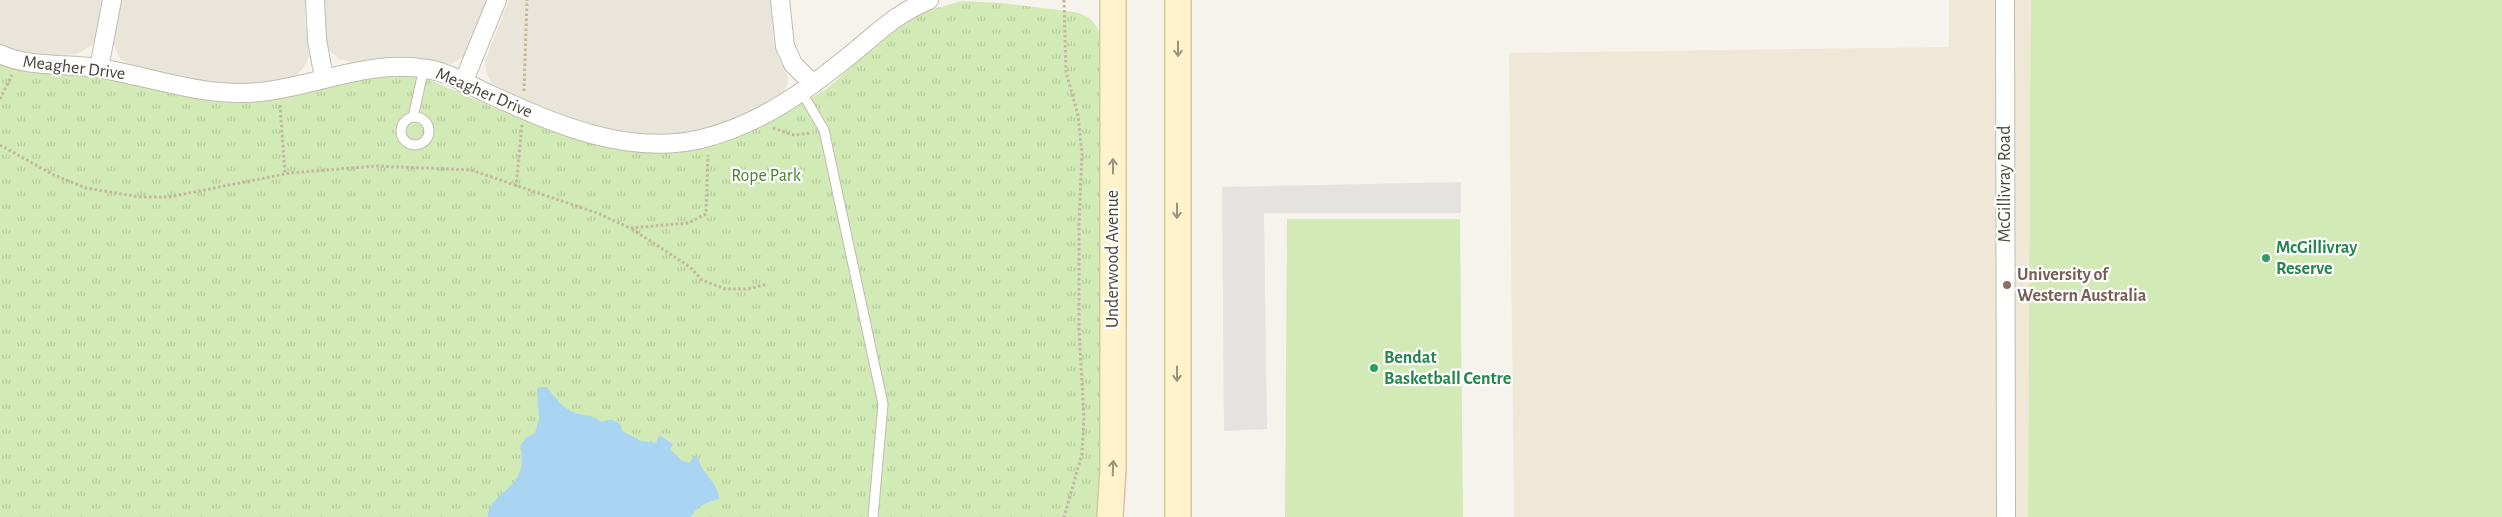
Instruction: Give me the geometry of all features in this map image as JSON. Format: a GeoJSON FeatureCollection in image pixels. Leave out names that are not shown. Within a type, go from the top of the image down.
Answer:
{"type":"FeatureCollection","features":[{"type":"Feature","properties":{"kind":"main road","name":"Underwood Avenue"},"geometry":{"type":"LineString","coordinates":[[1110,517],[1113,469],[1113,0]]}},
{"type":"Feature","properties":{"kind":"main road"},"geometry":{"type":"LineString","coordinates":[[1178,0],[1178,517]]}},
{"type":"Feature","properties":{"kind":"street"},"geometry":{"type":"LineString","coordinates":[[99,68],[112,0]]}},
{"type":"Feature","properties":{"kind":"street"},"geometry":{"type":"LineString","coordinates":[[315,0],[317,40],[324,78]]}},
{"type":"Feature","properties":{"kind":"street"},"geometry":{"type":"LineString","coordinates":[[463,82],[497,0]]}},
{"type":"Feature","properties":{"kind":"street"},"geometry":{"type":"LineString","coordinates":[[780,0],[785,46],[807,88]]}},
{"type":"Feature","properties":{"kind":"street","name":"Meagher Drive"},"geometry":{"type":"LineString","coordinates":[[0,54],[17,61],[99,68],[210,92],[239,93],[279,89],[379,67],[424,68],[463,82],[581,132],[639,144],[660,145],[709,137],[742,126],[807,88],[846,59],[883,25],[908,9],[929,0]]}},
{"type":"Feature","properties":{"kind":"street","name":"McGillivray Road"},"geometry":{"type":"LineString","coordinates":[[2005,0],[2006,517]]}},
{"type":"Feature","properties":{"kind":"lane"},"geometry":{"type":"LineString","coordinates":[[413,117],[424,68]]}},
{"type":"Feature","properties":{"kind":"lane"},"geometry":{"type":"LineString","coordinates":[[807,88],[824,130],[883,404],[873,517]]}},
{"type":"Feature","properties":{"kind":"path"},"geometry":{"type":"LineString","coordinates":[[516,187],[523,109],[527,0]]}},
{"type":"Feature","properties":{"kind":"path"},"geometry":{"type":"LineString","coordinates":[[1064,0],[1066,72],[1078,115],[1082,154],[1079,224],[1079,329],[1084,418],[1082,454],[1064,517]]}},
{"type":"Feature","properties":{"kind":"path"},"geometry":{"type":"LineString","coordinates":[[0,99],[17,61]]}},
{"type":"Feature","properties":{"kind":"path"},"geometry":{"type":"LineString","coordinates":[[279,89],[285,174]]}},
{"type":"Feature","properties":{"kind":"path"},"geometry":{"type":"LineString","coordinates":[[756,118],[763,125],[794,134],[824,130]]}},
{"type":"Feature","properties":{"kind":"path"},"geometry":{"type":"LineString","coordinates":[[630,228],[688,224],[706,214],[709,137]]}},
{"type":"Feature","properties":{"kind":"path"},"geometry":{"type":"LineString","coordinates":[[0,146],[27,161],[86,188],[155,198],[285,174],[376,166],[471,170],[516,187],[597,213],[630,228],[690,267],[702,280],[726,288],[748,289],[767,284]]}},
{"type":"Feature","properties":{"kind":"shaded area"},"geometry":{"type":"Polygon","coordinates":[[[0,0],[104,0],[99,30],[91,46],[77,54],[28,55],[7,50],[0,45],[0,0]]]}},
{"type":"Feature","properties":{"kind":"shaded area"},"geometry":{"type":"Polygon","coordinates":[[[120,0],[306,0],[305,21],[309,55],[305,66],[297,75],[289,79],[253,85],[204,83],[138,68],[121,60],[113,43],[120,0]]]}},
{"type":"Feature","properties":{"kind":"shaded area"},"geometry":{"type":"Polygon","coordinates":[[[323,0],[492,0],[467,55],[451,64],[403,58],[355,63],[339,59],[328,49],[325,41],[323,0]]]}},
{"type":"Feature","properties":{"kind":"shaded area"},"geometry":{"type":"Polygon","coordinates":[[[509,0],[772,0],[773,39],[777,54],[787,72],[788,83],[783,93],[766,105],[706,130],[664,138],[588,124],[551,112],[496,87],[491,82],[486,72],[485,61],[509,0]]]}},
{"type":"Feature","properties":{"kind":"shaded area","name":"University of Western Australia"},"geometry":{"type":"Polygon","coordinates":[[[1949,0],[2502,0],[2502,517],[1514,517],[1509,53],[1949,47],[1949,0]]]}},
{"type":"Feature","properties":{"kind":"shaded area"},"geometry":{"type":"Polygon","coordinates":[[[1461,182],[1461,213],[1264,213],[1267,429],[1224,431],[1222,187],[1461,182]]]}},
{"type":"Feature","properties":{"kind":"green space","name":"McGillivray Reserve"},"geometry":{"type":"Polygon","coordinates":[[[2031,0],[2502,0],[2502,517],[2028,517],[2031,0]]]}},
{"type":"Feature","properties":{"kind":"green space","name":"Rope Park"},"geometry":{"type":"Polygon","coordinates":[[[962,1],[1002,3],[1074,12],[1090,19],[1097,27],[1101,38],[1102,416],[1099,517],[0,517],[0,63],[6,67],[27,72],[91,75],[220,102],[250,103],[281,98],[368,77],[420,76],[512,115],[633,152],[686,151],[759,128],[828,88],[893,29],[926,11],[962,1]]]}},
{"type":"Feature","properties":{"kind":"green space","name":"Bendat Basketball Centre"},"geometry":{"type":"Polygon","coordinates":[[[1287,219],[1460,219],[1463,517],[1285,517],[1287,219]]]}},
{"type":"Feature","properties":{"kind":"water"},"geometry":{"type":"Polygon","coordinates":[[[547,387],[567,409],[602,422],[607,420],[614,421],[621,425],[622,431],[641,441],[656,443],[659,435],[673,444],[670,449],[681,460],[689,463],[694,456],[698,457],[702,468],[716,487],[719,499],[703,505],[691,517],[488,517],[490,508],[515,481],[520,472],[522,461],[520,446],[527,437],[535,433],[539,419],[537,389],[547,387]]]}},
{"type":"Feature","properties":{"kind":"place","name":"McGillivray Reserve"},"geometry":{"type":"Point","coordinates":[2266,258]}},
{"type":"Feature","properties":{"kind":"place","name":"University of Western Australia"},"geometry":{"type":"Point","coordinates":[2007,285]}},
{"type":"Feature","properties":{"kind":"place","name":"Bendat Basketball Centre"},"geometry":{"type":"Point","coordinates":[1374,368]}}]}
